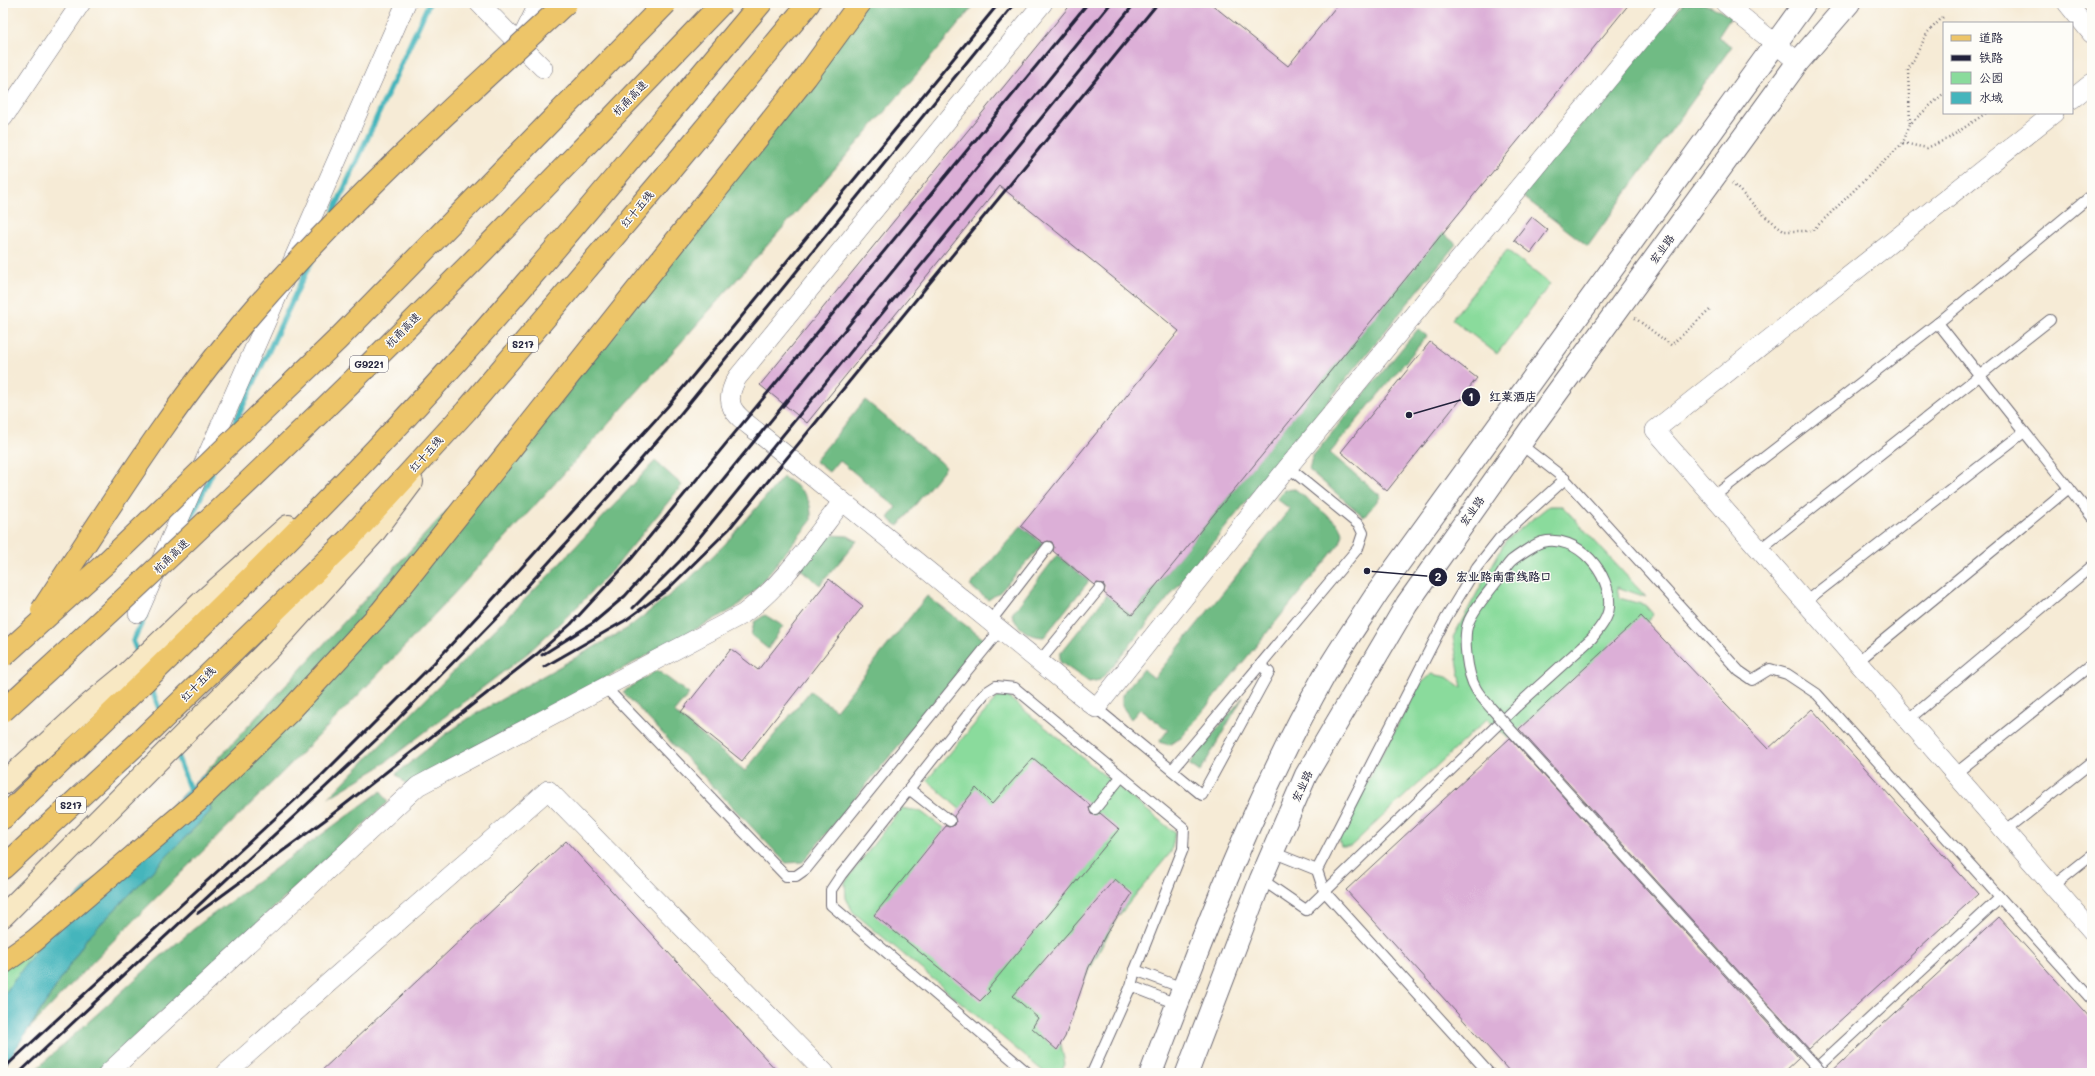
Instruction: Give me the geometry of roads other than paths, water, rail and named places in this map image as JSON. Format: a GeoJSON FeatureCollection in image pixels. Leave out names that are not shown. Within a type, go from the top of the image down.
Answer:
{"type":"FeatureCollection","features":[{"type":"Feature","properties":{"kind":"main road"},"geometry":{"type":"LineString","coordinates":[[3,670],[172,413],[255,310],[361,197],[455,104],[566,3]]}},
{"type":"Feature","properties":{"kind":"main road"},"geometry":{"type":"LineString","coordinates":[[3,656],[107,562],[337,340],[666,3]]}},
{"type":"Feature","properties":{"kind":"main road","name":"杭甬高速"},"geometry":{"type":"LineString","coordinates":[[3,711],[134,591],[315,417],[482,251],[722,3]]}},
{"type":"Feature","properties":{"kind":"main road"},"geometry":{"type":"LineString","coordinates":[[3,818],[206,623],[377,448],[489,325],[761,3]]}},
{"type":"Feature","properties":{"kind":"main road","name":"红十五线"},"geometry":{"type":"LineString","coordinates":[[3,868],[140,741],[348,540],[461,416],[663,179],[809,3]]}},
{"type":"Feature","properties":{"kind":"main road"},"geometry":{"type":"LineString","coordinates":[[3,964],[34,941],[198,800],[288,714],[381,612],[806,77],[860,3]]}},
{"type":"Feature","properties":{"kind":"main road"},"geometry":{"type":"LineString","coordinates":[[3,916],[271,647],[373,534],[461,416]]}},
{"type":"Feature","properties":{"kind":"main road"},"geometry":{"type":"LineString","coordinates":[[3,784],[90,704],[129,672],[202,602],[377,448]]}},
{"type":"Feature","properties":{"kind":"street"},"geometry":{"type":"LineString","coordinates":[[3,118],[81,3]]}},
{"type":"Feature","properties":{"kind":"street"},"geometry":{"type":"LineString","coordinates":[[138,613],[406,3]]}},
{"type":"Feature","properties":{"kind":"street"},"geometry":{"type":"LineString","coordinates":[[479,3],[543,68]]}},
{"type":"Feature","properties":{"kind":"street"},"geometry":{"type":"LineString","coordinates":[[519,44],[539,3]]}},
{"type":"Feature","properties":{"kind":"street"},"geometry":{"type":"LineString","coordinates":[[1043,3],[742,372],[730,390],[729,401],[733,410],[842,502],[1096,708],[1288,467],[1670,3]]}},
{"type":"Feature","properties":{"kind":"street"},"geometry":{"type":"LineString","coordinates":[[1725,3],[1798,62]]}},
{"type":"Feature","properties":{"kind":"street"},"geometry":{"type":"LineString","coordinates":[[1151,1073],[1205,930],[1263,796],[1325,676],[1378,592],[1805,3]]}},
{"type":"Feature","properties":{"kind":"street","name":"宏业路"},"geometry":{"type":"LineString","coordinates":[[1187,1073],[1261,878],[1306,776],[1407,604],[1520,444],[1798,62],[1849,3]]}},
{"type":"Feature","properties":{"kind":"street"},"geometry":{"type":"LineString","coordinates":[[2067,3],[2092,34]]}},
{"type":"Feature","properties":{"kind":"street"},"geometry":{"type":"LineString","coordinates":[[2073,98],[2092,83]]}},
{"type":"Feature","properties":{"kind":"street"},"geometry":{"type":"LineString","coordinates":[[2053,114],[1655,430],[2092,931]]}},
{"type":"Feature","properties":{"kind":"street"},"geometry":{"type":"LineString","coordinates":[[108,1073],[418,786],[743,614],[761,601],[774,588],[842,502]]}},
{"type":"Feature","properties":{"kind":"street"},"geometry":{"type":"LineString","coordinates":[[226,1073],[548,790],[825,1073]]}},
{"type":"Feature","properties":{"kind":"lane"},"geometry":{"type":"LineString","coordinates":[[1713,497],[1938,323],[2092,195]]}},
{"type":"Feature","properties":{"kind":"lane"},"geometry":{"type":"LineString","coordinates":[[1759,550],[2050,320]]}},
{"type":"Feature","properties":{"kind":"lane"},"geometry":{"type":"LineString","coordinates":[[1938,323],[2092,517]]}},
{"type":"Feature","properties":{"kind":"lane"},"geometry":{"type":"LineString","coordinates":[[1805,602],[2024,432]]}},
{"type":"Feature","properties":{"kind":"lane"},"geometry":{"type":"LineString","coordinates":[[1520,444],[1565,479],[1739,671],[1752,680],[1770,669],[1787,674],[1817,694],[2092,1000]]}},
{"type":"Feature","properties":{"kind":"lane"},"geometry":{"type":"LineString","coordinates":[[1172,770],[1358,548],[1362,533],[1359,525],[1288,467]]}},
{"type":"Feature","properties":{"kind":"lane"},"geometry":{"type":"LineString","coordinates":[[1489,1073],[1324,892],[1316,870],[1446,618],[1477,567],[1499,539],[1565,479]]}},
{"type":"Feature","properties":{"kind":"lane"},"geometry":{"type":"LineString","coordinates":[[1857,662],[2069,488]]}},
{"type":"Feature","properties":{"kind":"lane"},"geometry":{"type":"LineString","coordinates":[[1261,878],[1306,910],[1324,892],[1518,705],[1592,638],[1602,626],[1609,608],[1608,591],[1603,574],[1592,560],[1580,550],[1559,541],[1542,542],[1511,561],[1468,621],[1465,644],[1469,667],[1476,688],[1496,714],[1822,1073]]}},
{"type":"Feature","properties":{"kind":"lane"},"geometry":{"type":"LineString","coordinates":[[605,687],[786,876],[796,876],[806,869],[995,626],[1048,548]]}},
{"type":"Feature","properties":{"kind":"lane"},"geometry":{"type":"LineString","coordinates":[[1908,720],[2092,566]]}},
{"type":"Feature","properties":{"kind":"lane"},"geometry":{"type":"LineString","coordinates":[[1039,662],[1099,589]]}},
{"type":"Feature","properties":{"kind":"lane"},"geometry":{"type":"LineString","coordinates":[[1955,774],[2092,664]]}},
{"type":"Feature","properties":{"kind":"lane"},"geometry":{"type":"LineString","coordinates":[[1096,708],[1202,795],[1269,672],[1260,665]]}},
{"type":"Feature","properties":{"kind":"lane"},"geometry":{"type":"LineString","coordinates":[[1028,1073],[831,905],[830,890],[985,693],[996,686],[1015,688],[1184,828],[1183,849],[1135,970],[1131,986],[1092,1073]]}},
{"type":"Feature","properties":{"kind":"lane"},"geometry":{"type":"LineString","coordinates":[[2005,831],[2092,762]]}},
{"type":"Feature","properties":{"kind":"lane"},"geometry":{"type":"LineString","coordinates":[[1095,809],[1121,776]]}},
{"type":"Feature","properties":{"kind":"lane"},"geometry":{"type":"LineString","coordinates":[[909,789],[950,821]]}},
{"type":"Feature","properties":{"kind":"lane"},"geometry":{"type":"LineString","coordinates":[[1272,852],[1316,870]]}},
{"type":"Feature","properties":{"kind":"lane"},"geometry":{"type":"LineString","coordinates":[[2053,886],[2092,855]]}},
{"type":"Feature","properties":{"kind":"lane"},"geometry":{"type":"LineString","coordinates":[[1811,1073],[2000,898]]}},
{"type":"Feature","properties":{"kind":"lane"},"geometry":{"type":"LineString","coordinates":[[1135,970],[1180,996]]}},
{"type":"Feature","properties":{"kind":"lane"},"geometry":{"type":"LineString","coordinates":[[1131,986],[1180,996]]}},
{"type":"Feature","properties":{"kind":"water"},"geometry":{"type":"Polygon","coordinates":[[[205,773],[211,811],[87,938],[3,1069],[3,996],[70,903],[205,773]]]}},
{"type":"Feature","properties":{"kind":"waterway"},"geometry":{"type":"LineString","coordinates":[[334,211],[429,3]]}},
{"type":"Feature","properties":{"kind":"waterway"},"geometry":{"type":"LineString","coordinates":[[232,429],[311,261]]}},
{"type":"Feature","properties":{"kind":"waterway"},"geometry":{"type":"LineString","coordinates":[[185,530],[212,473]]}},
{"type":"Feature","properties":{"kind":"waterway"},"geometry":{"type":"LineString","coordinates":[[139,656],[133,641],[145,616]]}},
{"type":"Feature","properties":{"kind":"waterway"},"geometry":{"type":"LineString","coordinates":[[149,682],[161,714]]}},
{"type":"Feature","properties":{"kind":"waterway"},"geometry":{"type":"LineString","coordinates":[[175,750],[190,790],[187,793]]}},
{"type":"Feature","properties":{"kind":"railway"},"geometry":{"type":"LineString","coordinates":[[3,1069],[322,775],[434,663],[668,406],[999,3]]}},
{"type":"Feature","properties":{"kind":"railway"},"geometry":{"type":"LineString","coordinates":[[19,1073],[393,724],[522,592],[678,417],[1015,3]]}},
{"type":"Feature","properties":{"kind":"railway"},"geometry":{"type":"LineString","coordinates":[[198,913],[325,820],[537,654],[571,624],[632,558],[1088,3]]}},
{"type":"Feature","properties":{"kind":"railway"},"geometry":{"type":"LineString","coordinates":[[542,655],[593,623],[625,596],[655,563],[1111,3]]}},
{"type":"Feature","properties":{"kind":"railway"},"geometry":{"type":"LineString","coordinates":[[633,608],[681,560],[1135,3]]}},
{"type":"Feature","properties":{"kind":"railway"},"geometry":{"type":"LineString","coordinates":[[544,667],[626,620],[667,590],[729,529],[1158,3]]}},
{"type":"Feature","properties":{"kind":"place","name":"红莱酒店"},"geometry":{"type":"Point","coordinates":[1409,415]}},
{"type":"Feature","properties":{"kind":"place","name":"宏业路南雷线路口"},"geometry":{"type":"Point","coordinates":[1367,571]}}]}
